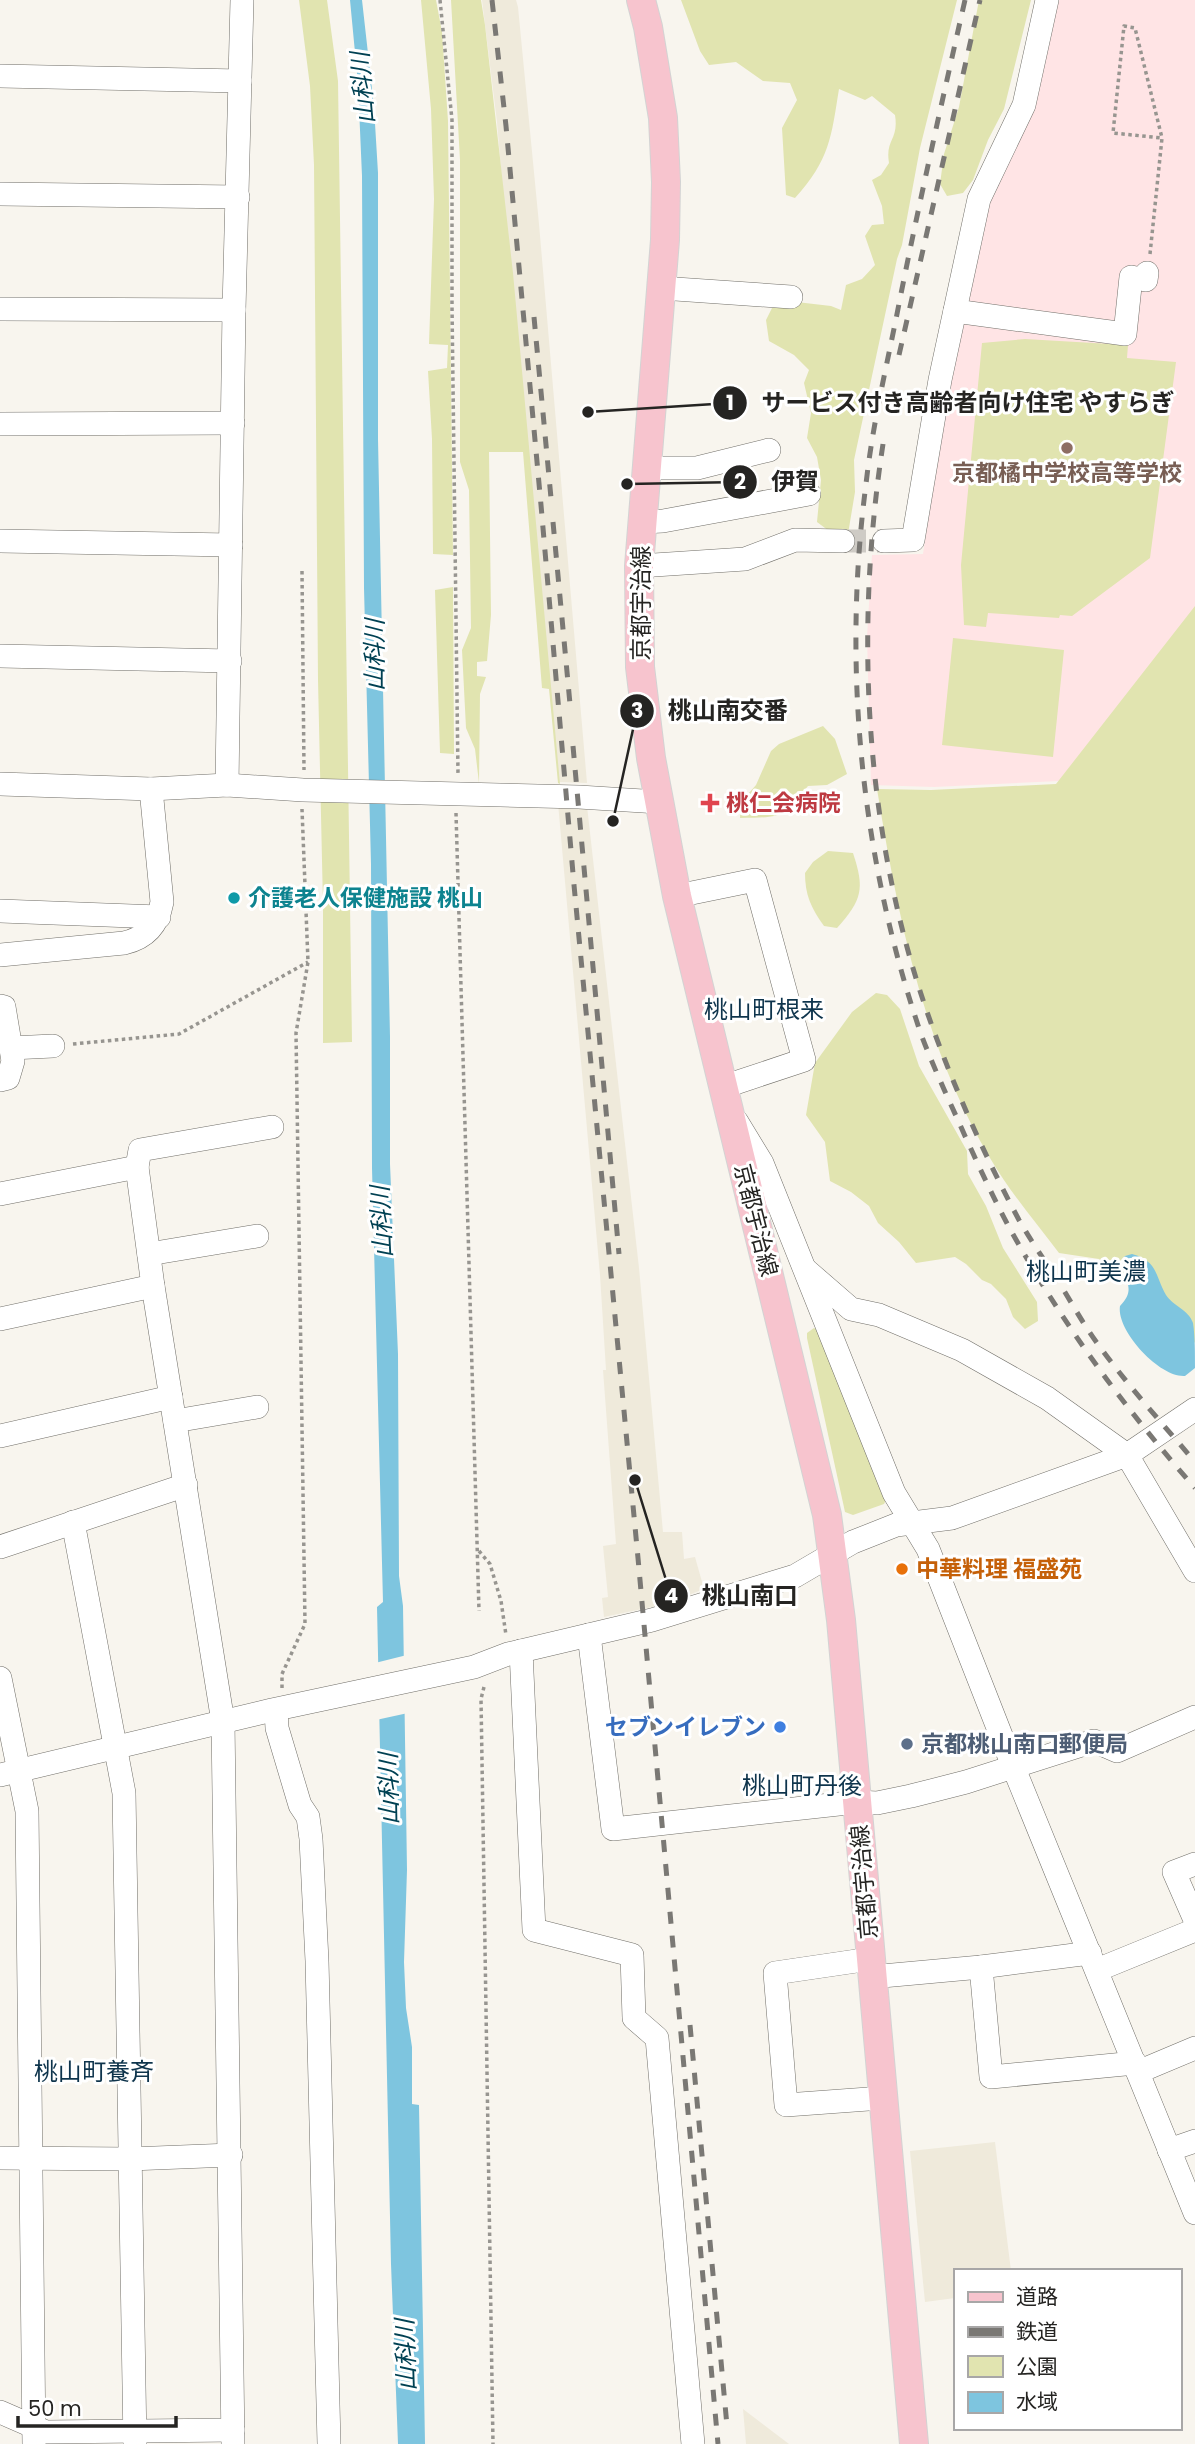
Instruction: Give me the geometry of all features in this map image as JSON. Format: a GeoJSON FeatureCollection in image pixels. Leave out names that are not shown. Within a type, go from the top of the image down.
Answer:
{"type":"FeatureCollection","features":[{"type":"Feature","properties":{"kind":"main road","name":"京都宇治線"},"geometry":{"type":"LineString","coordinates":[[641,0],[663,118],[666,182],[661,288],[639,566],[640,667],[659,802],[677,897],[827,1515],[857,1802],[914,2444]]}},
{"type":"Feature","properties":{"kind":"street"},"geometry":{"type":"LineString","coordinates":[[227,785],[242,0]]}},
{"type":"Feature","properties":{"kind":"street"},"geometry":{"type":"LineString","coordinates":[[884,541],[914,540],[940,380],[979,199],[1024,105],[1047,0]]}},
{"type":"Feature","properties":{"kind":"street"},"geometry":{"type":"LineString","coordinates":[[0,76],[240,81]]}},
{"type":"Feature","properties":{"kind":"street"},"geometry":{"type":"LineString","coordinates":[[0,194],[238,197]]}},
{"type":"Feature","properties":{"kind":"street"},"geometry":{"type":"LineString","coordinates":[[955,311],[1125,334],[1131,277],[1146,280],[1147,273]]}},
{"type":"Feature","properties":{"kind":"street"},"geometry":{"type":"LineString","coordinates":[[661,288],[792,297]]}},
{"type":"Feature","properties":{"kind":"street"},"geometry":{"type":"LineString","coordinates":[[0,309],[234,310]]}},
{"type":"Feature","properties":{"kind":"street"},"geometry":{"type":"LineString","coordinates":[[0,424],[233,423]]}},
{"type":"Feature","properties":{"kind":"street"},"geometry":{"type":"LineString","coordinates":[[646,468],[697,468],[769,450]]}},
{"type":"Feature","properties":{"kind":"street"},"geometry":{"type":"LineString","coordinates":[[642,522],[663,521],[809,494]]}},
{"type":"Feature","properties":{"kind":"street"},"geometry":{"type":"LineString","coordinates":[[639,566],[745,559],[795,540],[843,541]]}},
{"type":"Feature","properties":{"kind":"street"},"geometry":{"type":"LineString","coordinates":[[0,541],[231,545]]}},
{"type":"Feature","properties":{"kind":"street"},"geometry":{"type":"LineString","coordinates":[[0,656],[230,660]]}},
{"type":"Feature","properties":{"kind":"street"},"geometry":{"type":"LineString","coordinates":[[0,784],[151,789],[227,785],[659,802]]}},
{"type":"Feature","properties":{"kind":"street"},"geometry":{"type":"LineString","coordinates":[[0,955],[138,940],[148,931],[159,917],[162,902],[151,789]]}},
{"type":"Feature","properties":{"kind":"street"},"geometry":{"type":"LineString","coordinates":[[677,897],[755,880],[804,1060],[726,1099],[762,1163],[894,1493],[933,1560],[1013,1766],[1195,2213]]}},
{"type":"Feature","properties":{"kind":"street"},"geometry":{"type":"LineString","coordinates":[[0,911],[159,917]]}},
{"type":"Feature","properties":{"kind":"street"},"geometry":{"type":"LineString","coordinates":[[0,1006],[5,1007],[13,1061],[8,1079],[0,1080]]}},
{"type":"Feature","properties":{"kind":"street"},"geometry":{"type":"LineString","coordinates":[[11,1048],[53,1046]]}},
{"type":"Feature","properties":{"kind":"street"},"geometry":{"type":"LineString","coordinates":[[0,2412],[34,2435],[46,2432],[134,2438],[233,2437],[223,1722],[136,1167],[140,1150],[272,1127]]}},
{"type":"Feature","properties":{"kind":"street"},"geometry":{"type":"LineString","coordinates":[[0,1194],[136,1167]]}},
{"type":"Feature","properties":{"kind":"street"},"geometry":{"type":"LineString","coordinates":[[149,1254],[257,1236]]}},
{"type":"Feature","properties":{"kind":"street"},"geometry":{"type":"LineString","coordinates":[[804,1268],[851,1309],[879,1315],[962,1350],[1047,1398],[1127,1455],[1195,1571]]}},
{"type":"Feature","properties":{"kind":"street"},"geometry":{"type":"LineString","coordinates":[[0,1319],[153,1286]]}},
{"type":"Feature","properties":{"kind":"street"},"geometry":{"type":"LineString","coordinates":[[0,1436],[171,1397]]}},
{"type":"Feature","properties":{"kind":"street"},"geometry":{"type":"LineString","coordinates":[[175,1421],[257,1407]]}},
{"type":"Feature","properties":{"kind":"street"},"geometry":{"type":"LineString","coordinates":[[9,1772],[316,1702],[652,1620],[795,1576],[853,1542],[896,1525],[952,1518],[1127,1455],[1195,1409]]}},
{"type":"Feature","properties":{"kind":"street"},"geometry":{"type":"LineString","coordinates":[[0,1547],[186,1485]]}},
{"type":"Feature","properties":{"kind":"street"},"geometry":{"type":"LineString","coordinates":[[73,1522],[124,1793],[134,2438]]}},
{"type":"Feature","properties":{"kind":"street"},"geometry":{"type":"LineString","coordinates":[[589,1635],[613,1829],[857,1802],[877,1803],[966,1782],[1094,1741],[1117,1751],[1195,1717]]}},
{"type":"Feature","properties":{"kind":"street"},"geometry":{"type":"LineString","coordinates":[[498,1658],[534,1930],[632,1955],[634,2018],[657,2038],[693,2444]]}},
{"type":"Feature","properties":{"kind":"street"},"geometry":{"type":"LineString","coordinates":[[0,1678],[9,1772],[27,1811],[34,2435]]}},
{"type":"Feature","properties":{"kind":"street"},"geometry":{"type":"LineString","coordinates":[[276,1710],[277,1728],[300,1805],[309,1817],[312,1839],[329,2444]]}},
{"type":"Feature","properties":{"kind":"street"},"geometry":{"type":"LineString","coordinates":[[882,2098],[786,2105],[775,1973],[1094,1962],[1194,1930],[1174,1872],[1195,1864]]}},
{"type":"Feature","properties":{"kind":"street"},"geometry":{"type":"LineString","coordinates":[[981,1967],[991,2077],[1136,2067],[1195,2048]]}},
{"type":"Feature","properties":{"kind":"street"},"geometry":{"type":"LineString","coordinates":[[1169,2150],[1195,2141]]}},
{"type":"Feature","properties":{"kind":"street"},"geometry":{"type":"LineString","coordinates":[[0,2158],[130,2159],[230,2155]]}},
{"type":"Feature","properties":{"kind":"path"},"geometry":{"type":"LineString","coordinates":[[1147,273],[1162,138],[1135,28],[1124,26],[1113,133],[1162,138]]}},
{"type":"Feature","properties":{"kind":"path"},"geometry":{"type":"LineString","coordinates":[[302,571],[304,766]]}},
{"type":"Feature","properties":{"kind":"path"},"geometry":{"type":"LineString","coordinates":[[276,1710],[283,1695],[282,1674],[305,1624],[296,1033],[308,962],[302,825]]}},
{"type":"Feature","properties":{"kind":"path"},"geometry":{"type":"LineString","coordinates":[[53,1046],[179,1034],[308,962]]}},
{"type":"Feature","properties":{"kind":"path"},"geometry":{"type":"LineString","coordinates":[[479,1551],[490,1564],[501,1601],[498,1658],[481,1699],[493,2444]]}},
{"type":"Feature","properties":{"kind":"shaded area"},"geometry":{"type":"Polygon","coordinates":[[[482,0],[516,0],[518,7],[587,783],[559,782],[522,420],[497,122],[482,0]]]}},
{"type":"Feature","properties":{"kind":"shaded area","name":"京都橘中学校高等学校"},"geometry":{"type":"Polygon","coordinates":[[[1056,0],[1195,0],[1195,607],[1059,781],[934,787],[871,785],[867,637],[872,555],[923,554],[955,341],[987,204],[1056,0]]]}},
{"type":"Feature","properties":{"kind":"shaded area"},"geometry":{"type":"Polygon","coordinates":[[[558,803],[587,806],[639,1268],[663,1532],[682,1532],[684,1559],[695,1557],[704,1589],[666,1604],[604,1617],[602,1598],[608,1597],[603,1546],[616,1544],[603,1370],[606,1370],[600,1275],[558,803]]]}},
{"type":"Feature","properties":{"kind":"shaded area"},"geometry":{"type":"Polygon","coordinates":[[[995,2142],[1011,2269],[954,2269],[954,2298],[925,2302],[910,2151],[995,2142]]]}},
{"type":"Feature","properties":{"kind":"shaded area"},"geometry":{"type":"Polygon","coordinates":[[[743,2409],[789,2444],[746,2444],[743,2409]]]}},
{"type":"Feature","properties":{"kind":"green space"},"geometry":{"type":"Polygon","coordinates":[[[299,0],[327,0],[338,81],[352,1042],[323,1043],[314,165],[310,86],[299,0]]]}},
{"type":"Feature","properties":{"kind":"green space"},"geometry":{"type":"Polygon","coordinates":[[[421,0],[436,0],[442,32],[448,121],[453,555],[433,554],[432,439],[428,371],[447,368],[448,345],[429,344],[434,199],[431,109],[421,0]]]}},
{"type":"Feature","properties":{"kind":"green space"},"geometry":{"type":"Polygon","coordinates":[[[451,0],[481,0],[485,25],[513,273],[560,784],[549,689],[542,688],[523,452],[489,452],[491,615],[487,661],[477,662],[477,676],[486,677],[480,694],[479,783],[475,749],[466,728],[462,650],[471,628],[469,490],[460,462],[460,160],[451,0]]]}},
{"type":"Feature","properties":{"kind":"green space"},"geometry":{"type":"Polygon","coordinates":[[[681,0],[957,0],[920,148],[902,245],[854,460],[855,492],[848,534],[829,531],[817,522],[821,480],[817,457],[807,438],[811,413],[804,383],[809,370],[794,355],[769,341],[766,320],[772,308],[788,301],[831,306],[841,310],[846,285],[862,279],[875,265],[865,236],[872,225],[884,224],[882,206],[872,180],[881,175],[889,163],[895,115],[872,96],[865,100],[839,89],[831,135],[816,171],[795,198],[786,195],[782,128],[797,100],[790,83],[763,81],[736,62],[709,65],[700,51],[681,0]]]}},
{"type":"Feature","properties":{"kind":"green space"},"geometry":{"type":"Polygon","coordinates":[[[979,0],[1031,0],[1004,109],[988,140],[973,180],[963,193],[947,196],[940,184],[944,154],[959,107],[979,0]]]}},
{"type":"Feature","properties":{"kind":"green space"},"geometry":{"type":"Polygon","coordinates":[[[1025,339],[1128,345],[1127,358],[1176,362],[1150,558],[1072,616],[1060,615],[1059,618],[988,613],[986,627],[964,625],[961,565],[982,343],[1025,339]]]}},
{"type":"Feature","properties":{"kind":"green space"},"geometry":{"type":"Polygon","coordinates":[[[453,587],[454,754],[440,753],[435,590],[453,587]]]}},
{"type":"Feature","properties":{"kind":"green space"},"geometry":{"type":"Polygon","coordinates":[[[1195,606],[1195,1343],[1180,1321],[1099,1259],[1059,1253],[990,1158],[947,1071],[930,1025],[904,932],[877,789],[931,790],[1056,784],[1195,606]]]}},
{"type":"Feature","properties":{"kind":"green space"},"geometry":{"type":"Polygon","coordinates":[[[953,638],[1064,650],[1053,757],[942,745],[953,638]]]}},
{"type":"Feature","properties":{"kind":"green space"},"geometry":{"type":"Polygon","coordinates":[[[823,726],[835,739],[847,774],[827,785],[808,786],[792,805],[780,814],[740,818],[741,802],[756,785],[771,751],[779,744],[823,726]]]}},
{"type":"Feature","properties":{"kind":"green space"},"geometry":{"type":"Polygon","coordinates":[[[828,851],[853,853],[859,876],[859,894],[852,910],[837,928],[824,926],[819,919],[812,907],[805,881],[805,873],[813,862],[828,851]]]}},
{"type":"Feature","properties":{"kind":"green space"},"geometry":{"type":"Polygon","coordinates":[[[876,993],[887,995],[900,1009],[919,1066],[967,1151],[968,1174],[986,1206],[1003,1248],[1037,1302],[1038,1321],[1025,1329],[1013,1317],[1006,1299],[966,1264],[955,1257],[916,1263],[899,1242],[878,1223],[869,1206],[830,1181],[825,1142],[806,1115],[815,1063],[852,1012],[876,993]]]}},
{"type":"Feature","properties":{"kind":"green space"},"geometry":{"type":"Polygon","coordinates":[[[814,1328],[820,1332],[886,1500],[884,1504],[853,1515],[845,1512],[807,1338],[807,1333],[814,1328]]]}},
{"type":"Feature","properties":{"kind":"water","name":"山科川"},"geometry":{"type":"Polygon","coordinates":[[[350,0],[362,0],[378,173],[378,439],[390,1037],[390,1164],[398,1354],[399,1576],[403,1606],[407,1870],[404,1962],[406,2008],[412,2047],[412,2104],[419,2105],[425,2444],[398,2444],[391,2264],[377,1607],[383,1602],[372,1168],[371,864],[364,588],[362,176],[358,84],[350,0]]]}},
{"type":"Feature","properties":{"kind":"water"},"geometry":{"type":"Polygon","coordinates":[[[1132,1254],[1151,1265],[1166,1295],[1193,1323],[1195,1368],[1185,1376],[1175,1375],[1152,1361],[1132,1340],[1125,1328],[1120,1306],[1129,1289],[1121,1261],[1132,1254]]]}},
{"type":"Feature","properties":{"kind":"pier"},"geometry":{"type":"Polygon","coordinates":[[[407,1655],[408,1713],[376,1720],[375,1663],[407,1655]]]}},
{"type":"Feature","properties":{"kind":"tunnel"},"geometry":{"type":"LineString","coordinates":[[843,541],[884,541]]}},
{"type":"Feature","properties":{"kind":"railway"},"geometry":{"type":"LineString","coordinates":[[492,0],[506,126],[718,2444]]}},
{"type":"Feature","properties":{"kind":"railway"},"geometry":{"type":"LineString","coordinates":[[965,0],[904,279],[875,422],[866,484],[856,623],[862,762],[871,831],[900,968],[921,1034],[992,1194],[1041,1282],[1081,1344],[1147,1432],[1195,1488]]}},
{"type":"Feature","properties":{"kind":"railway"},"geometry":{"type":"LineString","coordinates":[[899,355],[980,0]]}},
{"type":"Feature","properties":{"kind":"railway"},"geometry":{"type":"LineString","coordinates":[[534,317],[551,498]]}},
{"type":"Feature","properties":{"kind":"railway"},"geometry":{"type":"LineString","coordinates":[[883,444],[869,583],[870,723],[888,862],[922,997],[966,1111],[1024,1228],[1100,1347],[1195,1462]]}},
{"type":"Feature","properties":{"kind":"railway"},"geometry":{"type":"LineString","coordinates":[[553,522],[570,704]]}},
{"type":"Feature","properties":{"kind":"railway"},"geometry":{"type":"LineString","coordinates":[[573,746],[619,1254]]}},
{"type":"Feature","properties":{"kind":"railway"},"geometry":{"type":"LineString","coordinates":[[690,2025],[727,2426]]}},
{"type":"Feature","properties":{"kind":"place","name":"サービス付き高齢者向け住宅 やすらぎ"},"geometry":{"type":"Point","coordinates":[588,412]}},
{"type":"Feature","properties":{"kind":"place","name":"京都橘中学校高等学校"},"geometry":{"type":"Point","coordinates":[1067,448]}},
{"type":"Feature","properties":{"kind":"place","name":"伊賀"},"geometry":{"type":"Point","coordinates":[627,484]}},
{"type":"Feature","properties":{"kind":"place","name":"桃仁会病院"},"geometry":{"type":"Point","coordinates":[710,803]}},
{"type":"Feature","properties":{"kind":"place","name":"桃山南交番"},"geometry":{"type":"Point","coordinates":[613,821]}},
{"type":"Feature","properties":{"kind":"place","name":"介護老人保健施設 桃山"},"geometry":{"type":"Point","coordinates":[234,898]}},
{"type":"Feature","properties":{"kind":"place","name":"桃山南口"},"geometry":{"type":"Point","coordinates":[635,1480]}},
{"type":"Feature","properties":{"kind":"place","name":"中華料理 福盛苑"},"geometry":{"type":"Point","coordinates":[902,1569]}},
{"type":"Feature","properties":{"kind":"place","name":"セブンイレブン"},"geometry":{"type":"Point","coordinates":[780,1727]}},
{"type":"Feature","properties":{"kind":"place","name":"京都桃山南口郵便局"},"geometry":{"type":"Point","coordinates":[907,1744]}},
{"type":"Feature","properties":{"kind":"district","name":"桃山町根来"},"geometry":{"type":"Point","coordinates":[764,1010]}},
{"type":"Feature","properties":{"kind":"district","name":"桃山町美濃"},"geometry":{"type":"Point","coordinates":[1086,1272]}},
{"type":"Feature","properties":{"kind":"district","name":"桃山町丹後"},"geometry":{"type":"Point","coordinates":[802,1786]}},
{"type":"Feature","properties":{"kind":"district","name":"桃山町養斉"},"geometry":{"type":"Point","coordinates":[94,2072]}}]}
